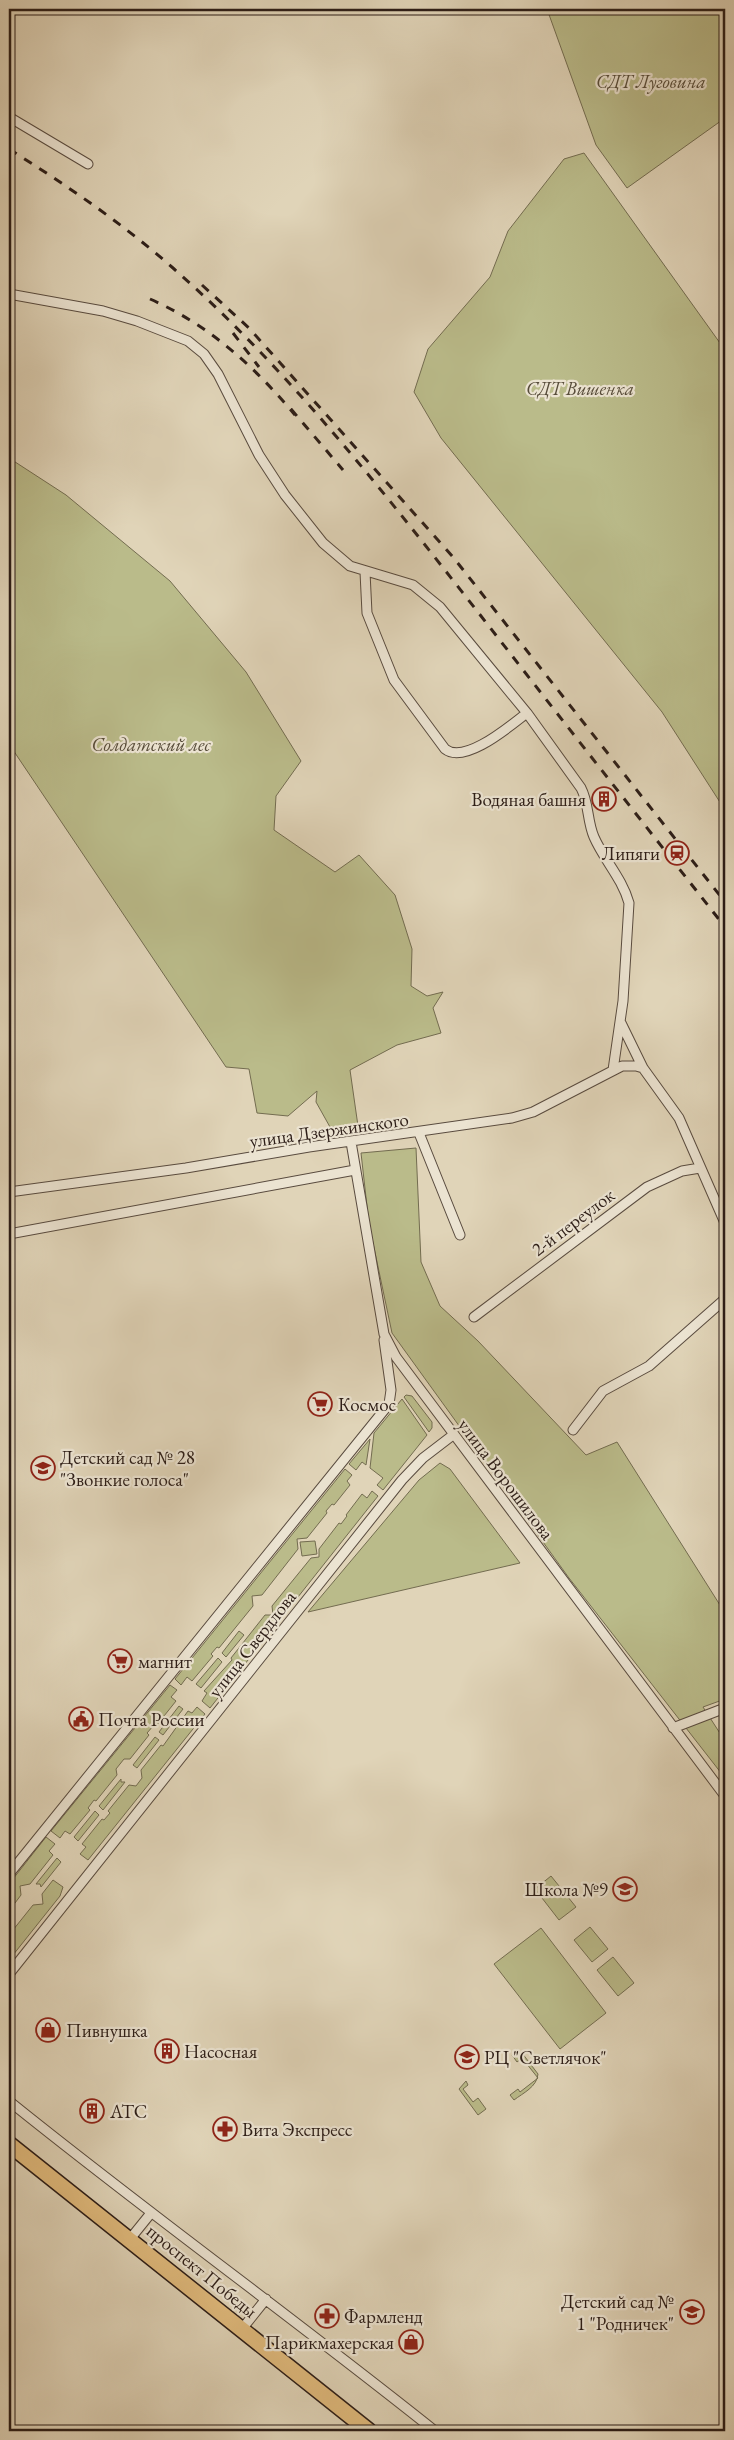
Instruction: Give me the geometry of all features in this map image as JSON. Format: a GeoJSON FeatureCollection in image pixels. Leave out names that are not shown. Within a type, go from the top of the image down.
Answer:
{"type":"FeatureCollection","features":[{"type":"Feature","properties":{"kind":"main road","name":"проспект Победы"},"geometry":{"type":"LineString","coordinates":[[9,2144],[369,2431]]}},
{"type":"Feature","properties":{"kind":"street"},"geometry":{"type":"LineString","coordinates":[[9,116],[88,164]]}},
{"type":"Feature","properties":{"kind":"street"},"geometry":{"type":"LineString","coordinates":[[9,294],[103,311],[167,331],[188,341],[204,354],[218,374],[259,455],[285,495],[336,556],[350,566],[365,572],[413,585],[440,607],[527,713],[585,795],[592,834],[625,890],[629,918],[621,1023],[613,1070]]}},
{"type":"Feature","properties":{"kind":"street"},"geometry":{"type":"LineString","coordinates":[[365,572],[367,613],[394,680],[445,749],[454,753],[467,752],[500,734],[527,713]]}},
{"type":"Feature","properties":{"kind":"street"},"geometry":{"type":"LineString","coordinates":[[621,1023],[643,1068],[679,1118],[725,1223]]}},
{"type":"Feature","properties":{"kind":"street","name":"улица Дзержинского"},"geometry":{"type":"LineString","coordinates":[[9,1192],[186,1168],[512,1118],[533,1112],[613,1070],[630,1065],[643,1068]]}},
{"type":"Feature","properties":{"kind":"street"},"geometry":{"type":"LineString","coordinates":[[419,1133],[460,1235]]}},
{"type":"Feature","properties":{"kind":"street","name":"улица Ворошилова"},"geometry":{"type":"LineString","coordinates":[[351,1142],[384,1334],[409,1377],[725,1796]]}},
{"type":"Feature","properties":{"kind":"street","name":"2-й переулок"},"geometry":{"type":"LineString","coordinates":[[474,1317],[647,1187],[682,1171],[700,1168]]}},
{"type":"Feature","properties":{"kind":"street"},"geometry":{"type":"LineString","coordinates":[[9,1234],[355,1170]]}},
{"type":"Feature","properties":{"kind":"street"},"geometry":{"type":"LineString","coordinates":[[573,1430],[603,1391],[649,1366],[725,1299]]}},
{"type":"Feature","properties":{"kind":"street"},"geometry":{"type":"LineString","coordinates":[[9,1874],[389,1404],[391,1390],[384,1334]]}},
{"type":"Feature","properties":{"kind":"street","name":"улица Свердлова"},"geometry":{"type":"LineString","coordinates":[[9,1974],[402,1480],[439,1444],[453,1435]]}},
{"type":"Feature","properties":{"kind":"street"},"geometry":{"type":"LineString","coordinates":[[673,1728],[725,1708]]}},
{"type":"Feature","properties":{"kind":"street"},"geometry":{"type":"LineString","coordinates":[[9,2101],[151,2213],[266,2299],[435,2431]]}},
{"type":"Feature","properties":{"kind":"street"},"geometry":{"type":"LineString","coordinates":[[130,2239],[151,2213]]}},
{"type":"Feature","properties":{"kind":"street"},"geometry":{"type":"LineString","coordinates":[[242,2329],[266,2299]]}},
{"type":"Feature","properties":{"kind":"green space","name":"СДТ Луговина"},"geometry":{"type":"Polygon","coordinates":[[[547,9],[725,9],[725,118],[627,188],[596,145],[547,9]]]}},
{"type":"Feature","properties":{"kind":"green space","name":"СДТ Вишенка"},"geometry":{"type":"Polygon","coordinates":[[[584,153],[725,350],[725,810],[662,712],[441,438],[414,392],[428,349],[490,277],[508,231],[564,159],[584,153]]]}},
{"type":"Feature","properties":{"kind":"green space","name":"Солдатский лес"},"geometry":{"type":"Polygon","coordinates":[[[9,458],[66,495],[170,581],[246,672],[301,761],[276,796],[274,830],[335,872],[359,855],[395,895],[412,949],[411,986],[427,996],[443,992],[433,1008],[441,1033],[397,1045],[350,1070],[358,1126],[330,1127],[316,1102],[317,1091],[288,1116],[257,1113],[249,1069],[226,1067],[9,744],[9,458]]]}},
{"type":"Feature","properties":{"kind":"green space"},"geometry":{"type":"Polygon","coordinates":[[[416,1148],[421,1262],[440,1306],[478,1341],[586,1455],[617,1442],[725,1613],[725,1699],[703,1707],[725,1741],[725,1778],[569,1578],[392,1333],[369,1224],[361,1153],[416,1148]]]}},
{"type":"Feature","properties":{"kind":"green space"},"geometry":{"type":"Polygon","coordinates":[[[406,1395],[412,1396],[432,1422],[432,1428],[429,1432],[404,1397],[406,1395]]]}},
{"type":"Feature","properties":{"kind":"green space"},"geometry":{"type":"Polygon","coordinates":[[[402,1399],[427,1435],[383,1490],[377,1485],[383,1478],[370,1468],[374,1433],[402,1399]]]}},
{"type":"Feature","properties":{"kind":"green space"},"geometry":{"type":"Polygon","coordinates":[[[370,1439],[366,1465],[362,1462],[356,1470],[349,1464],[370,1439]]]}},
{"type":"Feature","properties":{"kind":"green space"},"geometry":{"type":"Polygon","coordinates":[[[440,1463],[450,1469],[520,1563],[308,1612],[419,1480],[440,1463]]]}},
{"type":"Feature","properties":{"kind":"green space"},"geometry":{"type":"Polygon","coordinates":[[[345,1469],[352,1475],[347,1481],[350,1485],[334,1505],[332,1504],[326,1511],[327,1513],[307,1538],[297,1539],[298,1549],[262,1595],[252,1596],[253,1606],[219,1648],[217,1647],[211,1654],[213,1656],[192,1681],[187,1677],[181,1685],[175,1679],[345,1469]]]}},
{"type":"Feature","properties":{"kind":"green space"},"geometry":{"type":"Polygon","coordinates":[[[372,1491],[378,1496],[210,1708],[202,1701],[207,1693],[204,1691],[232,1660],[231,1658],[265,1615],[273,1615],[272,1606],[311,1558],[319,1557],[319,1549],[339,1523],[341,1524],[362,1494],[367,1498],[372,1491]]]}},
{"type":"Feature","properties":{"kind":"green space"},"geometry":{"type":"Polygon","coordinates":[[[315,1541],[317,1554],[302,1556],[300,1542],[315,1541]]]}},
{"type":"Feature","properties":{"kind":"green space"},"geometry":{"type":"Polygon","coordinates":[[[239,1631],[244,1635],[226,1657],[222,1653],[239,1631]]]}},
{"type":"Feature","properties":{"kind":"green space"},"geometry":{"type":"Polygon","coordinates":[[[218,1658],[222,1662],[201,1688],[196,1684],[218,1658]]]}},
{"type":"Feature","properties":{"kind":"green space"},"geometry":{"type":"Polygon","coordinates":[[[170,1685],[177,1690],[171,1697],[176,1701],[156,1726],[154,1725],[147,1733],[149,1735],[130,1759],[124,1759],[116,1769],[117,1775],[96,1801],[94,1800],[88,1808],[90,1810],[70,1834],[65,1831],[60,1838],[51,1831],[170,1685]]]}},
{"type":"Feature","properties":{"kind":"green space"},"geometry":{"type":"Polygon","coordinates":[[[179,1706],[183,1709],[163,1735],[159,1732],[179,1706]]]}},
{"type":"Feature","properties":{"kind":"green space"},"geometry":{"type":"Polygon","coordinates":[[[197,1707],[205,1714],[88,1860],[80,1854],[86,1847],[82,1844],[102,1819],[104,1820],[110,1813],[108,1811],[129,1785],[136,1786],[142,1778],[141,1770],[161,1745],[163,1746],[188,1711],[192,1713],[197,1707]]]}},
{"type":"Feature","properties":{"kind":"green space"},"geometry":{"type":"Polygon","coordinates":[[[155,1737],[159,1740],[137,1768],[133,1765],[155,1737]]]}},
{"type":"Feature","properties":{"kind":"green space"},"geometry":{"type":"Polygon","coordinates":[[[121,1779],[121,1782],[125,1782],[103,1810],[99,1806],[121,1779]]]}},
{"type":"Feature","properties":{"kind":"green space"},"geometry":{"type":"Polygon","coordinates":[[[95,1811],[99,1815],[78,1841],[74,1837],[95,1811]]]}},
{"type":"Feature","properties":{"kind":"green space"},"geometry":{"type":"Polygon","coordinates":[[[46,1837],[55,1844],[49,1851],[53,1855],[30,1884],[20,1886],[21,1895],[9,1911],[9,1884],[46,1837]]]}},
{"type":"Feature","properties":{"kind":"green space"},"geometry":{"type":"Polygon","coordinates":[[[57,1858],[61,1862],[41,1887],[40,1884],[36,1884],[57,1858]]]}},
{"type":"Feature","properties":{"kind":"green space"},"geometry":{"type":"Polygon","coordinates":[[[551,1876],[576,1907],[559,1920],[535,1889],[551,1876]]]}},
{"type":"Feature","properties":{"kind":"green space"},"geometry":{"type":"Polygon","coordinates":[[[53,1880],[63,1887],[60,1896],[9,1960],[9,1935],[33,1905],[43,1904],[42,1894],[53,1880]]]}},
{"type":"Feature","properties":{"kind":"green space"},"geometry":{"type":"Polygon","coordinates":[[[590,1927],[608,1949],[592,1962],[574,1940],[590,1927]]]}},
{"type":"Feature","properties":{"kind":"green space"},"geometry":{"type":"Polygon","coordinates":[[[541,1928],[606,2013],[560,2049],[494,1964],[541,1928]]]}},
{"type":"Feature","properties":{"kind":"green space"},"geometry":{"type":"Polygon","coordinates":[[[613,1957],[634,1983],[618,1996],[597,1970],[613,1957]]]}},
{"type":"Feature","properties":{"kind":"green space"},"geometry":{"type":"Polygon","coordinates":[[[517,2052],[522,2053],[538,2074],[537,2077],[522,2058],[517,2062],[512,2055],[517,2052]]]}},
{"type":"Feature","properties":{"kind":"green space"},"geometry":{"type":"Polygon","coordinates":[[[537,2079],[529,2089],[514,2100],[510,2095],[518,2089],[520,2092],[537,2079]]]}},
{"type":"Feature","properties":{"kind":"green space"},"geometry":{"type":"Polygon","coordinates":[[[466,2081],[468,2085],[463,2089],[473,2102],[478,2098],[486,2109],[478,2115],[459,2089],[466,2081]]]}},
{"type":"Feature","properties":{"kind":"railway"},"geometry":{"type":"LineString","coordinates":[[9,149],[52,176],[154,251],[216,308],[297,391],[409,525],[725,927]]}},
{"type":"Feature","properties":{"kind":"railway"},"geometry":{"type":"LineString","coordinates":[[202,285],[249,328],[453,557],[725,902]]}},
{"type":"Feature","properties":{"kind":"railway"},"geometry":{"type":"LineString","coordinates":[[150,299],[192,321],[229,348],[263,380],[295,415]]}},
{"type":"Feature","properties":{"kind":"railway"},"geometry":{"type":"LineString","coordinates":[[233,333],[259,367]]}},
{"type":"Feature","properties":{"kind":"railway"},"geometry":{"type":"LineString","coordinates":[[291,409],[343,470]]}},
{"type":"Feature","properties":{"kind":"place","name":"Водяная башня"},"geometry":{"type":"Point","coordinates":[604,799]}},
{"type":"Feature","properties":{"kind":"place","name":"Липяги"},"geometry":{"type":"Point","coordinates":[677,853]}},
{"type":"Feature","properties":{"kind":"place","name":"Космос"},"geometry":{"type":"Point","coordinates":[320,1404]}},
{"type":"Feature","properties":{"kind":"place","name":"Детский сад № 28 \"Звонкие голоса\""},"geometry":{"type":"Point","coordinates":[43,1468]}},
{"type":"Feature","properties":{"kind":"place","name":"магнит"},"geometry":{"type":"Point","coordinates":[120,1661]}},
{"type":"Feature","properties":{"kind":"place","name":"Почта России"},"geometry":{"type":"Point","coordinates":[81,1719]}},
{"type":"Feature","properties":{"kind":"place","name":"Школа №9"},"geometry":{"type":"Point","coordinates":[625,1889]}},
{"type":"Feature","properties":{"kind":"place","name":"Пивнушка"},"geometry":{"type":"Point","coordinates":[48,2030]}},
{"type":"Feature","properties":{"kind":"place","name":"Насосная"},"geometry":{"type":"Point","coordinates":[167,2051]}},
{"type":"Feature","properties":{"kind":"place","name":"РЦ \"Светлячок\""},"geometry":{"type":"Point","coordinates":[467,2057]}},
{"type":"Feature","properties":{"kind":"place","name":"АТС"},"geometry":{"type":"Point","coordinates":[92,2111]}},
{"type":"Feature","properties":{"kind":"place","name":"Вита Экспресс"},"geometry":{"type":"Point","coordinates":[225,2129]}},
{"type":"Feature","properties":{"kind":"place","name":"Детский сад № 1 \"Родничек\""},"geometry":{"type":"Point","coordinates":[692,2312]}},
{"type":"Feature","properties":{"kind":"place","name":"Фармленд"},"geometry":{"type":"Point","coordinates":[327,2316]}},
{"type":"Feature","properties":{"kind":"place","name":"Парикмахерская"},"geometry":{"type":"Point","coordinates":[411,2342]}}]}
